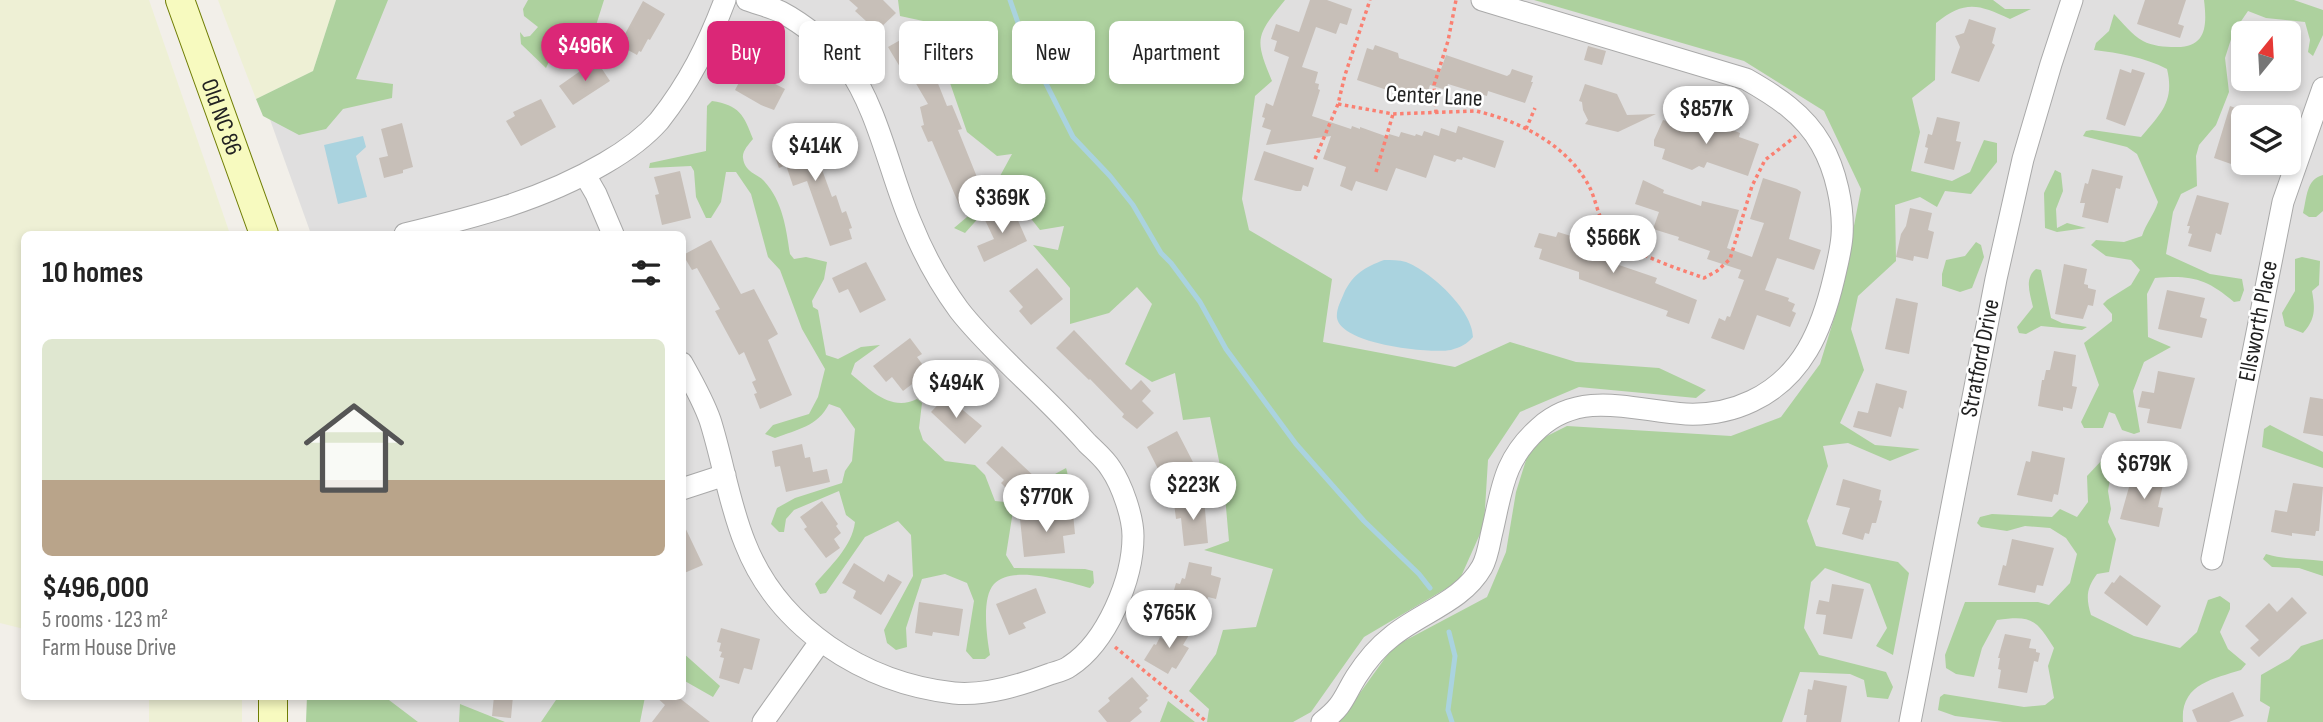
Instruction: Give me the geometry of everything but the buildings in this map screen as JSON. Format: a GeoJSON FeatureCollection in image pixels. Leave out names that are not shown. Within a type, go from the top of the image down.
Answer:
{"type":"FeatureCollection","features":[{"type":"Feature","properties":{"kind":"main road","name":"Old NC 86"},"geometry":{"type":"LineString","coordinates":[[180,0],[263,231]]}},
{"type":"Feature","properties":{"kind":"main road"},"geometry":{"type":"LineString","coordinates":[[273,700],[273,722]]}},
{"type":"Feature","properties":{"kind":"street"},"geometry":{"type":"LineString","coordinates":[[417,231],[494,212],[535,198],[585,175],[625,151],[657,122],[688,80],[709,43],[725,0]]}},
{"type":"Feature","properties":{"kind":"street"},"geometry":{"type":"LineString","coordinates":[[686,371],[709,416],[744,542],[759,573],[779,602],[820,642],[848,659],[890,677],[920,686],[956,693],[993,691],[1027,683],[1069,667],[1091,648],[1115,612],[1129,566],[1133,534],[1127,505],[1112,469],[959,310],[911,224],[879,134],[863,95],[846,65],[816,36],[780,12],[747,0]]}},
{"type":"Feature","properties":{"kind":"street"},"geometry":{"type":"LineString","coordinates":[[1322,722],[1344,701],[1357,676],[1391,637],[1458,596],[1483,565],[1507,470],[1516,451],[1542,425],[1561,413],[1584,405],[1611,403],[1685,414],[1732,410],[1756,399],[1780,382],[1814,342],[1826,312],[1842,236],[1840,200],[1834,175],[1821,144],[1782,99],[1746,79],[1482,0]]}},
{"type":"Feature","properties":{"kind":"street","name":"Stratford Drive"},"geometry":{"type":"LineString","coordinates":[[1910,722],[1996,279],[2023,159],[2072,0]]}},
{"type":"Feature","properties":{"kind":"street","name":"Ellsworth Place"},"geometry":{"type":"LineString","coordinates":[[2211,559],[2283,202],[2323,88]]}},
{"type":"Feature","properties":{"kind":"street"},"geometry":{"type":"LineString","coordinates":[[585,175],[612,231]]}},
{"type":"Feature","properties":{"kind":"street"},"geometry":{"type":"LineString","coordinates":[[686,488],[725,475]]}},
{"type":"Feature","properties":{"kind":"street"},"geometry":{"type":"LineString","coordinates":[[763,722],[820,642]]}},
{"type":"Feature","properties":{"kind":"path"},"geometry":{"type":"LineString","coordinates":[[1315,159],[1338,104],[1370,0]]}},
{"type":"Feature","properties":{"kind":"path"},"geometry":{"type":"LineString","coordinates":[[1436,113],[1434,85],[1448,41],[1456,0]]}},
{"type":"Feature","properties":{"kind":"path","name":"Center Lane"},"geometry":{"type":"LineString","coordinates":[[1338,104],[1393,114],[1476,111],[1526,129],[1573,161],[1589,187],[1606,228],[1658,261],[1703,278],[1717,271],[1730,259],[1752,186],[1765,160],[1808,126]]}},
{"type":"Feature","properties":{"kind":"path"},"geometry":{"type":"LineString","coordinates":[[1526,129],[1535,108]]}},
{"type":"Feature","properties":{"kind":"path"},"geometry":{"type":"LineString","coordinates":[[1376,172],[1393,114]]}},
{"type":"Feature","properties":{"kind":"path"},"geometry":{"type":"LineString","coordinates":[[1100,635],[1207,722]]}},
{"type":"Feature","properties":{"kind":"shaded area"},"geometry":{"type":"Polygon","coordinates":[[[343,0],[2323,0],[2323,722],[376,722],[324,700],[686,700],[686,231],[310,231],[268,114],[306,109],[343,0]]]}},
{"type":"Feature","properties":{"kind":"green space"},"geometry":{"type":"Polygon","coordinates":[[[0,0],[149,0],[229,231],[21,231],[21,628],[0,623],[0,0]]]}},
{"type":"Feature","properties":{"kind":"green space"},"geometry":{"type":"Polygon","coordinates":[[[218,0],[336,0],[313,71],[256,99],[218,0]]]}},
{"type":"Feature","properties":{"kind":"green space"},"geometry":{"type":"Polygon","coordinates":[[[336,0],[388,0],[356,79],[393,84],[392,98],[343,109],[326,129],[299,135],[263,116],[256,99],[313,71],[336,0]]]}},
{"type":"Feature","properties":{"kind":"green space"},"geometry":{"type":"Polygon","coordinates":[[[528,0],[604,0],[592,38],[583,44],[574,36],[562,34],[546,68],[521,44],[520,32],[524,37],[530,36],[538,27],[524,16],[523,9],[528,0]]]}},
{"type":"Feature","properties":{"kind":"green space"},"geometry":{"type":"Polygon","coordinates":[[[898,0],[1285,0],[1268,22],[1261,38],[1262,55],[1272,81],[1255,96],[1242,199],[1249,230],[1332,279],[1323,342],[1455,367],[1510,342],[1576,362],[1659,368],[1706,390],[1696,398],[1579,387],[1520,412],[1488,460],[1484,525],[1459,581],[1364,637],[1311,712],[1293,722],[1207,722],[1209,709],[1189,691],[1216,654],[1223,630],[1256,627],[1273,569],[1204,550],[1229,541],[1224,485],[1210,417],[1183,420],[1175,373],[1152,382],[1125,364],[1152,304],[1137,287],[1109,313],[1070,324],[1070,288],[1033,245],[1058,250],[1064,226],[1040,230],[1017,201],[991,204],[965,233],[954,228],[987,200],[1012,154],[997,156],[967,132],[950,84],[998,84],[998,21],[923,21],[900,16],[898,0]]]}},
{"type":"Feature","properties":{"kind":"green space"},"geometry":{"type":"Polygon","coordinates":[[[1534,0],[1993,0],[2005,9],[2031,9],[2010,19],[1989,10],[1964,8],[1936,23],[1935,80],[1912,98],[1920,132],[1911,171],[1952,181],[1970,172],[1984,140],[1997,143],[1997,162],[1971,194],[1945,191],[1937,207],[1920,197],[1895,205],[1896,261],[1858,296],[1851,329],[1864,370],[1840,423],[1875,445],[1920,449],[1890,461],[1848,443],[1823,446],[1828,466],[1807,521],[1816,546],[1898,562],[1909,573],[1893,655],[1876,646],[1887,628],[1870,584],[1825,568],[1811,582],[1804,628],[1819,655],[1886,672],[1893,687],[1888,699],[1867,697],[1864,680],[1850,674],[1800,672],[1782,722],[1339,722],[1393,647],[1487,597],[1506,552],[1516,492],[1531,444],[1567,426],[1731,436],[1781,417],[1820,364],[1840,299],[1861,189],[1824,111],[1744,61],[1534,0]]]}},
{"type":"Feature","properties":{"kind":"green space"},"geometry":{"type":"Polygon","coordinates":[[[2204,0],[2294,0],[2323,10],[2323,35],[2313,56],[2308,52],[2310,40],[2305,22],[2266,18],[2248,11],[2241,21],[2231,21],[2231,39],[2225,58],[2229,92],[2216,125],[2199,145],[2196,156],[2197,186],[2181,194],[2173,212],[2166,254],[2210,274],[2242,279],[2244,290],[2240,301],[2234,302],[2215,288],[2197,280],[2155,278],[2147,294],[2148,337],[2171,347],[2144,362],[2133,391],[2140,432],[2134,434],[2122,430],[2115,414],[2109,412],[2103,428],[2084,428],[2081,422],[2099,385],[2084,343],[2112,321],[2112,314],[2103,304],[2131,285],[2140,270],[2131,260],[2106,256],[2091,245],[2096,240],[2124,242],[2142,236],[2158,202],[2137,154],[2127,147],[2083,136],[2086,131],[2092,130],[2141,137],[2164,107],[2169,90],[2167,69],[2131,56],[2094,50],[2096,43],[2109,31],[2114,14],[2147,43],[2171,47],[2193,44],[2199,39],[2205,26],[2204,0]]]}},
{"type":"Feature","properties":{"kind":"green space"},"geometry":{"type":"Polygon","coordinates":[[[712,101],[734,108],[747,124],[753,139],[744,153],[744,163],[764,181],[776,198],[783,216],[790,254],[794,259],[806,257],[827,262],[824,279],[812,301],[813,307],[818,310],[826,355],[838,359],[861,347],[880,345],[855,363],[851,374],[873,392],[890,401],[898,403],[917,399],[922,403],[919,428],[923,440],[945,461],[975,465],[985,475],[995,501],[1023,502],[1038,497],[1055,474],[1066,468],[1068,477],[1060,491],[1043,500],[1017,507],[1013,511],[1006,555],[1014,568],[1093,571],[1094,583],[1090,588],[1040,576],[1014,575],[994,584],[987,599],[990,655],[985,659],[973,659],[966,651],[974,601],[967,583],[945,574],[922,579],[906,628],[907,647],[896,650],[887,643],[884,630],[913,576],[911,535],[898,521],[865,537],[826,593],[820,594],[815,584],[845,548],[855,522],[846,515],[839,491],[794,510],[786,519],[784,532],[779,532],[771,524],[777,508],[795,498],[842,483],[845,471],[852,461],[855,429],[840,408],[829,404],[819,418],[806,426],[775,438],[765,434],[773,425],[809,414],[818,397],[825,369],[802,329],[780,270],[768,257],[751,194],[736,172],[726,172],[721,202],[711,218],[706,218],[696,197],[694,171],[691,166],[649,168],[650,163],[706,151],[707,106],[712,101]]]}},
{"type":"Feature","properties":{"kind":"green space"},"geometry":{"type":"Polygon","coordinates":[[[2055,170],[2061,173],[2063,191],[2056,209],[2057,228],[2067,223],[2086,228],[2057,232],[2045,228],[2044,193],[2055,170]]]}},
{"type":"Feature","properties":{"kind":"green space"},"geometry":{"type":"Polygon","coordinates":[[[2323,175],[2323,211],[2316,217],[2309,217],[2303,213],[2308,190],[2317,177],[2323,175]]]}},
{"type":"Feature","properties":{"kind":"green space"},"geometry":{"type":"Polygon","coordinates":[[[1976,242],[1981,245],[1984,257],[1972,288],[1960,292],[1942,286],[1946,260],[1965,256],[1976,242]]]}},
{"type":"Feature","properties":{"kind":"green space"},"geometry":{"type":"Polygon","coordinates":[[[2302,257],[2320,261],[2319,285],[2312,291],[2312,318],[2303,333],[2285,326],[2282,313],[2295,291],[2295,259],[2302,257]]]}},
{"type":"Feature","properties":{"kind":"green space"},"geometry":{"type":"Polygon","coordinates":[[[2036,269],[2041,270],[2051,318],[2062,323],[2087,327],[2082,330],[2041,326],[2026,334],[2019,333],[2017,327],[2033,307],[2029,282],[2036,269]]]}},
{"type":"Feature","properties":{"kind":"green space"},"geometry":{"type":"Polygon","coordinates":[[[2270,425],[2323,452],[2323,468],[2262,447],[2264,429],[2270,425]]]}},
{"type":"Feature","properties":{"kind":"green space"},"geometry":{"type":"Polygon","coordinates":[[[2119,452],[2126,460],[2110,479],[2108,491],[2111,509],[2108,522],[2116,539],[2109,572],[2097,574],[2089,589],[2091,615],[2134,636],[2180,648],[2197,632],[2208,600],[2220,596],[2230,603],[2230,609],[2220,632],[2228,649],[2246,664],[2241,670],[2210,680],[2193,691],[2183,709],[2183,722],[2003,722],[1955,716],[1938,710],[1940,697],[1944,694],[2024,707],[2045,705],[2054,698],[2048,666],[2054,648],[2037,625],[2025,619],[1997,620],[1982,648],[1974,677],[1956,674],[1946,668],[1945,655],[1965,602],[2038,602],[2049,605],[2070,583],[2077,554],[2066,538],[2050,528],[2025,526],[2007,531],[1981,527],[1977,523],[1980,517],[1992,514],[2052,517],[2060,509],[2077,517],[2088,502],[2087,476],[2103,459],[2119,452]]]}},
{"type":"Feature","properties":{"kind":"green space"},"geometry":{"type":"Polygon","coordinates":[[[2266,554],[2323,561],[2323,576],[2299,568],[2272,567],[2263,559],[2266,554]]]}},
{"type":"Feature","properties":{"kind":"green space"},"geometry":{"type":"Polygon","coordinates":[[[2323,639],[2323,722],[2267,722],[2270,707],[2260,701],[2261,675],[2289,659],[2301,646],[2323,639]]]}},
{"type":"Feature","properties":{"kind":"green space"},"geometry":{"type":"Polygon","coordinates":[[[686,656],[720,686],[713,697],[686,682],[686,656]]]}},
{"type":"Feature","properties":{"kind":"green space"},"geometry":{"type":"Polygon","coordinates":[[[149,700],[242,700],[242,722],[149,722],[149,700]]]}},
{"type":"Feature","properties":{"kind":"green space"},"geometry":{"type":"Polygon","coordinates":[[[307,700],[389,700],[418,722],[306,722],[307,700]]]}},
{"type":"Feature","properties":{"kind":"green space"},"geometry":{"type":"Polygon","coordinates":[[[556,700],[644,700],[640,722],[541,722],[556,700]]]}},
{"type":"Feature","properties":{"kind":"green space"},"geometry":{"type":"Polygon","coordinates":[[[1168,701],[1195,722],[1160,722],[1168,701]]]}},
{"type":"Feature","properties":{"kind":"green space"},"geometry":{"type":"Polygon","coordinates":[[[460,704],[505,722],[459,722],[460,704]]]}},
{"type":"Feature","properties":{"kind":"water"},"geometry":{"type":"Polygon","coordinates":[[[363,136],[366,147],[356,156],[367,197],[338,204],[324,145],[363,136]]]}},
{"type":"Feature","properties":{"kind":"water"},"geometry":{"type":"Polygon","coordinates":[[[1384,260],[1406,262],[1438,283],[1466,315],[1473,337],[1464,345],[1451,350],[1424,350],[1369,341],[1342,327],[1337,311],[1351,281],[1371,265],[1384,260]]]}},
{"type":"Feature","properties":{"kind":"waterway"},"geometry":{"type":"LineString","coordinates":[[1010,0],[1024,40],[1073,137],[1133,205],[1161,253],[1200,302],[1226,349],[1296,444],[1364,521],[1430,588]]}},
{"type":"Feature","properties":{"kind":"waterway"},"geometry":{"type":"LineString","coordinates":[[1449,632],[1455,656],[1448,710],[1452,722]]}}]}
